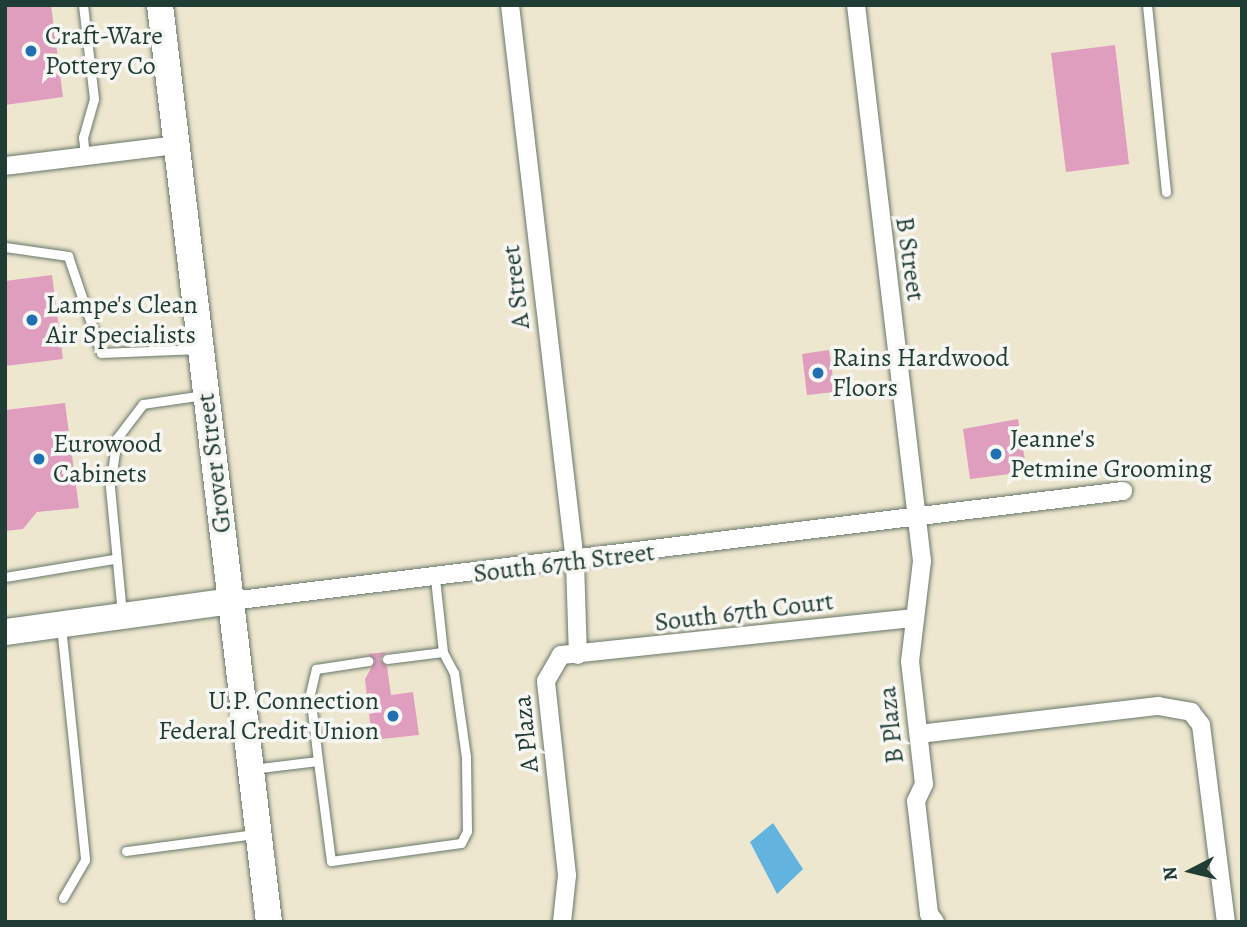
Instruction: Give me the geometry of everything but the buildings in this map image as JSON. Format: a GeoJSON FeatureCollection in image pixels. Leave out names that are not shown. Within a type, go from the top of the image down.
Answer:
{"type":"FeatureCollection","features":[{"type":"Feature","properties":{"kind":"main road","name":"Grover Street"},"geometry":{"type":"LineString","coordinates":[[160,5],[269,922]]}},
{"type":"Feature","properties":{"kind":"main road","name":"South 67th Street"},"geometry":{"type":"LineString","coordinates":[[5,632],[231,601]]}},
{"type":"Feature","properties":{"kind":"street","name":"A Street"},"geometry":{"type":"LineString","coordinates":[[510,5],[575,562]]}},
{"type":"Feature","properties":{"kind":"street","name":"B Street"},"geometry":{"type":"LineString","coordinates":[[856,5],[917,519]]}},
{"type":"Feature","properties":{"kind":"street"},"geometry":{"type":"LineString","coordinates":[[5,166],[176,145]]}},
{"type":"Feature","properties":{"kind":"street","name":"South 67th Street"},"geometry":{"type":"LineString","coordinates":[[231,601],[575,562],[1123,491]]}},
{"type":"Feature","properties":{"kind":"street","name":"B Plaza"},"geometry":{"type":"LineString","coordinates":[[917,519],[922,561],[911,662],[924,784],[916,801],[929,914],[935,922]]}},
{"type":"Feature","properties":{"kind":"street"},"geometry":{"type":"LineString","coordinates":[[575,562],[578,655]]}},
{"type":"Feature","properties":{"kind":"street","name":"South 67th Court"},"geometry":{"type":"LineString","coordinates":[[578,655],[915,618]]}},
{"type":"Feature","properties":{"kind":"street","name":"A Plaza"},"geometry":{"type":"LineString","coordinates":[[562,922],[567,875],[547,681],[561,655],[578,655]]}},
{"type":"Feature","properties":{"kind":"street"},"geometry":{"type":"LineString","coordinates":[[919,734],[1158,706],[1191,712],[1201,725],[1226,922]]}},
{"type":"Feature","properties":{"kind":"lane"},"geometry":{"type":"LineString","coordinates":[[83,5],[94,99],[83,137],[85,156]]}},
{"type":"Feature","properties":{"kind":"lane"},"geometry":{"type":"LineString","coordinates":[[1147,5],[1166,192]]}},
{"type":"Feature","properties":{"kind":"lane"},"geometry":{"type":"LineString","coordinates":[[5,247],[68,256],[102,353],[201,349]]}},
{"type":"Feature","properties":{"kind":"lane"},"geometry":{"type":"LineString","coordinates":[[122,616],[114,559],[111,457],[125,422],[144,404],[206,395]]}},
{"type":"Feature","properties":{"kind":"lane"},"geometry":{"type":"LineString","coordinates":[[5,578],[114,559]]}},
{"type":"Feature","properties":{"kind":"lane"},"geometry":{"type":"LineString","coordinates":[[368,661],[316,669],[310,694],[331,861],[461,844],[467,831],[466,757],[454,673],[443,652],[435,578]]}},
{"type":"Feature","properties":{"kind":"lane"},"geometry":{"type":"LineString","coordinates":[[61,624],[85,860],[63,898]]}},
{"type":"Feature","properties":{"kind":"lane"},"geometry":{"type":"LineString","coordinates":[[387,659],[443,652]]}},
{"type":"Feature","properties":{"kind":"lane"},"geometry":{"type":"LineString","coordinates":[[251,769],[318,761]]}},
{"type":"Feature","properties":{"kind":"lane"},"geometry":{"type":"LineString","coordinates":[[126,851],[258,834]]}},
{"type":"Feature","properties":{"kind":"water"},"geometry":{"type":"Polygon","coordinates":[[[773,823],[803,869],[777,894],[750,842],[773,823]]]}},
{"type":"Feature","properties":{"kind":"place","name":"Craft-Ware Pottery Co"},"geometry":{"type":"Point","coordinates":[31,51]}},
{"type":"Feature","properties":{"kind":"place","name":"Lampe's Clean Air Specialists"},"geometry":{"type":"Point","coordinates":[32,320]}},
{"type":"Feature","properties":{"kind":"place","name":"Rains Hardwood Floors"},"geometry":{"type":"Point","coordinates":[818,373]}},
{"type":"Feature","properties":{"kind":"place","name":"Jeanne's Petmine Grooming"},"geometry":{"type":"Point","coordinates":[996,454]}},
{"type":"Feature","properties":{"kind":"place","name":"Eurowood Cabinets"},"geometry":{"type":"Point","coordinates":[39,459]}},
{"type":"Feature","properties":{"kind":"place","name":"U.P. Connection Federal Credit Union"},"geometry":{"type":"Point","coordinates":[393,716]}}]}
